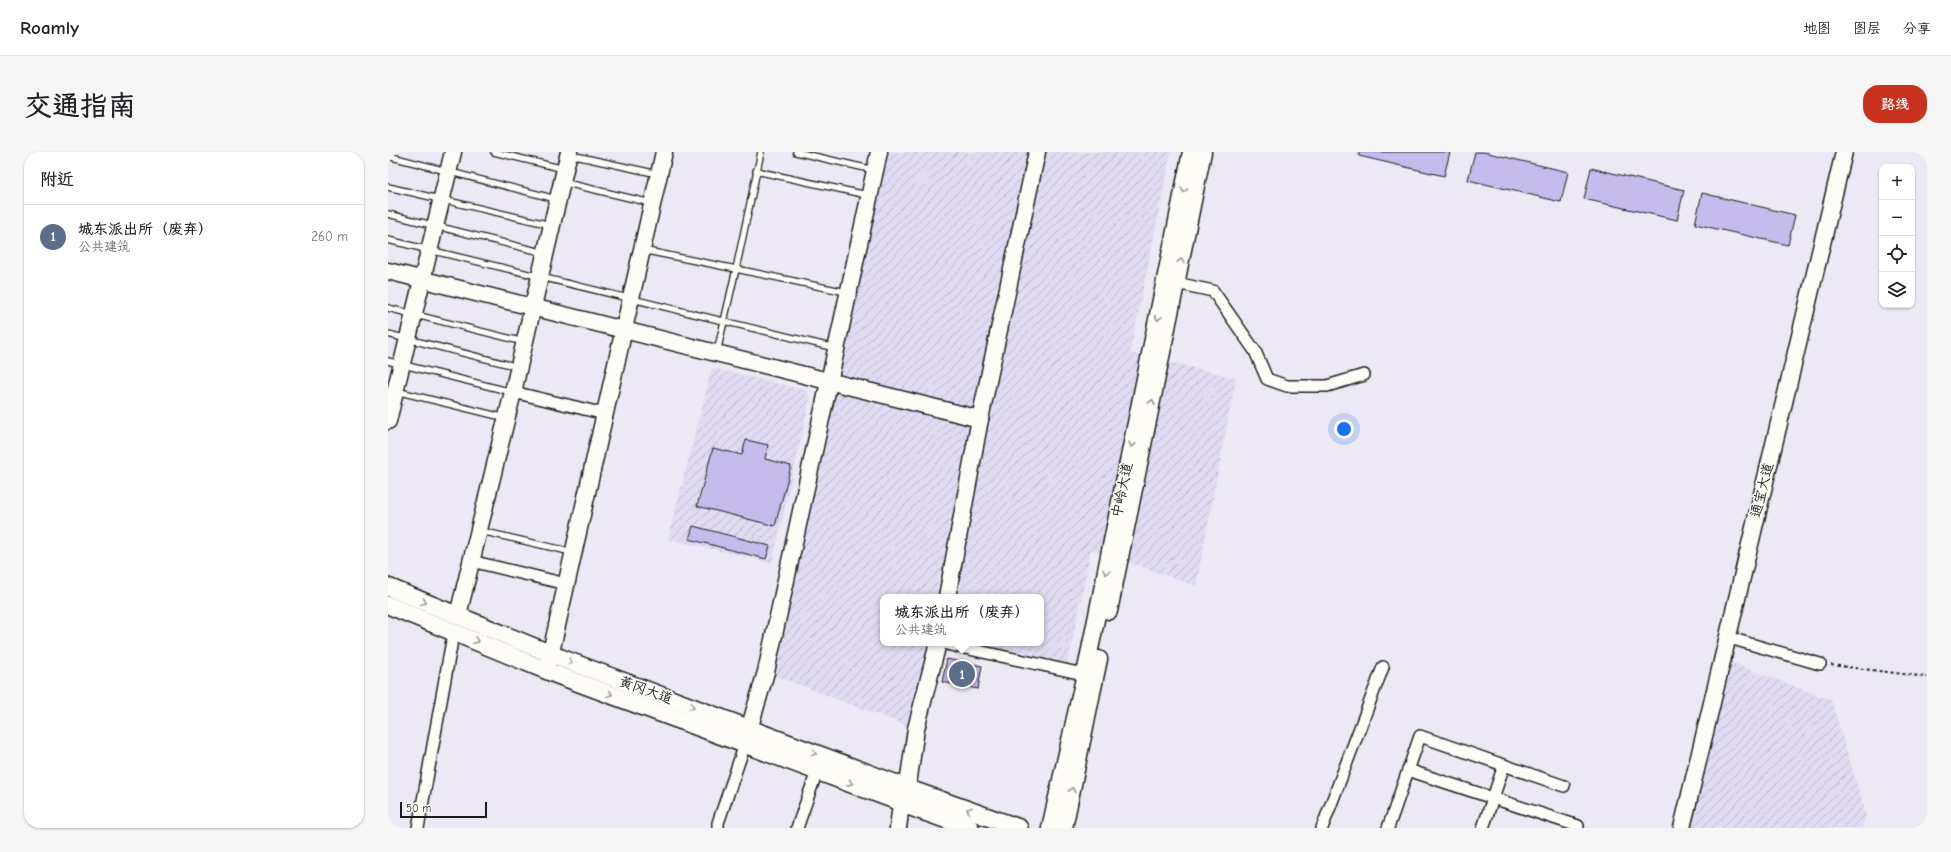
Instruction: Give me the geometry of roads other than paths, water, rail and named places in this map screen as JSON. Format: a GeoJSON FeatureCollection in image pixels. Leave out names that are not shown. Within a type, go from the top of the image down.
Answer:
{"type":"FeatureCollection","features":[{"type":"Feature","properties":{"kind":"main road","name":"黄冈大道"},"geometry":{"type":"LineString","coordinates":[[388,587],[904,797],[970,828]]}},
{"type":"Feature","properties":{"kind":"main road","name":"黄冈大道"},"geometry":{"type":"LineString","coordinates":[[388,605],[555,674],[904,797],[1019,828]]}},
{"type":"Feature","properties":{"kind":"street"},"geometry":{"type":"LineString","coordinates":[[388,421],[395,363],[408,339],[453,152]]}},
{"type":"Feature","properties":{"kind":"street"},"geometry":{"type":"LineString","coordinates":[[545,670],[551,652],[631,300],[640,250],[664,152]]}},
{"type":"Feature","properties":{"kind":"street"},"geometry":{"type":"LineString","coordinates":[[750,726],[766,672],[879,152]]}},
{"type":"Feature","properties":{"kind":"street"},"geometry":{"type":"LineString","coordinates":[[948,594],[980,419],[1037,152]]}},
{"type":"Feature","properties":{"kind":"street","name":"中岭大道"},"geometry":{"type":"LineString","coordinates":[[1064,828],[1090,675],[1191,152]]}},
{"type":"Feature","properties":{"kind":"street","name":"中岭大道"},"geometry":{"type":"LineString","coordinates":[[1050,828],[1090,675],[1176,283],[1203,152]]}},
{"type":"Feature","properties":{"kind":"street","name":"通宝大道"},"geometry":{"type":"LineString","coordinates":[[1682,828],[1726,637],[1844,152]]}},
{"type":"Feature","properties":{"kind":"street"},"geometry":{"type":"LineString","coordinates":[[458,615],[507,418],[566,164]]}},
{"type":"Feature","properties":{"kind":"street"},"geometry":{"type":"LineString","coordinates":[[388,271],[830,380],[980,419]]}},
{"type":"Feature","properties":{"kind":"street"},"geometry":{"type":"LineString","coordinates":[[1176,283],[1213,291],[1255,351],[1267,379],[1287,386],[1327,386],[1364,375]]}},
{"type":"Feature","properties":{"kind":"street"},"geometry":{"type":"LineString","coordinates":[[513,392],[605,414]]}},
{"type":"Feature","properties":{"kind":"street"},"geometry":{"type":"LineString","coordinates":[[471,561],[566,584]]}},
{"type":"Feature","properties":{"kind":"street"},"geometry":{"type":"LineString","coordinates":[[418,828],[453,635]]}},
{"type":"Feature","properties":{"kind":"street"},"geometry":{"type":"LineString","coordinates":[[1726,637],[1820,664]]}},
{"type":"Feature","properties":{"kind":"street"},"geometry":{"type":"LineString","coordinates":[[898,828],[908,784],[916,729],[937,646]]}},
{"type":"Feature","properties":{"kind":"street"},"geometry":{"type":"LineString","coordinates":[[956,646],[1090,675]]}},
{"type":"Feature","properties":{"kind":"street"},"geometry":{"type":"LineString","coordinates":[[1322,828],[1383,667]]}},
{"type":"Feature","properties":{"kind":"street"},"geometry":{"type":"LineString","coordinates":[[1389,828],[1420,736],[1564,786]]}},
{"type":"Feature","properties":{"kind":"street"},"geometry":{"type":"LineString","coordinates":[[718,828],[718,823],[744,747]]}},
{"type":"Feature","properties":{"kind":"street"},"geometry":{"type":"LineString","coordinates":[[1483,828],[1504,765]]}},
{"type":"Feature","properties":{"kind":"street"},"geometry":{"type":"LineString","coordinates":[[1408,770],[1578,826]]}},
{"type":"Feature","properties":{"kind":"street"},"geometry":{"type":"LineString","coordinates":[[797,828],[816,774]]}},
{"type":"Feature","properties":{"kind":"lane"},"geometry":{"type":"LineString","coordinates":[[494,152],[566,164],[658,174]]}},
{"type":"Feature","properties":{"kind":"lane"},"geometry":{"type":"LineString","coordinates":[[717,352],[736,270],[756,171],[762,152]]}},
{"type":"Feature","properties":{"kind":"lane"},"geometry":{"type":"LineString","coordinates":[[796,152],[875,170]]}},
{"type":"Feature","properties":{"kind":"lane"},"geometry":{"type":"LineString","coordinates":[[388,156],[558,200]]}},
{"type":"Feature","properties":{"kind":"lane"},"geometry":{"type":"LineString","coordinates":[[566,164],[652,203]]}},
{"type":"Feature","properties":{"kind":"lane"},"geometry":{"type":"LineString","coordinates":[[756,171],[869,195]]}},
{"type":"Feature","properties":{"kind":"lane"},"geometry":{"type":"LineString","coordinates":[[388,187],[441,201],[552,225]]}},
{"type":"Feature","properties":{"kind":"lane"},"geometry":{"type":"LineString","coordinates":[[388,214],[546,253]]}},
{"type":"Feature","properties":{"kind":"lane"},"geometry":{"type":"LineString","coordinates":[[388,240],[836,349]]}},
{"type":"Feature","properties":{"kind":"lane"},"geometry":{"type":"LineString","coordinates":[[640,250],[848,292]]}},
{"type":"Feature","properties":{"kind":"lane"},"geometry":{"type":"LineString","coordinates":[[388,308],[525,342]]}},
{"type":"Feature","properties":{"kind":"lane"},"geometry":{"type":"LineString","coordinates":[[388,334],[519,367]]}},
{"type":"Feature","properties":{"kind":"lane"},"geometry":{"type":"LineString","coordinates":[[395,363],[513,392]]}},
{"type":"Feature","properties":{"kind":"lane"},"geometry":{"type":"LineString","coordinates":[[392,390],[507,418]]}},
{"type":"Feature","properties":{"kind":"lane"},"geometry":{"type":"LineString","coordinates":[[479,530],[573,553]]}},
{"type":"Feature","properties":{"kind":"place","name":"城东派出所（废弃）"},"geometry":{"type":"Point","coordinates":[962,674]}}]}
